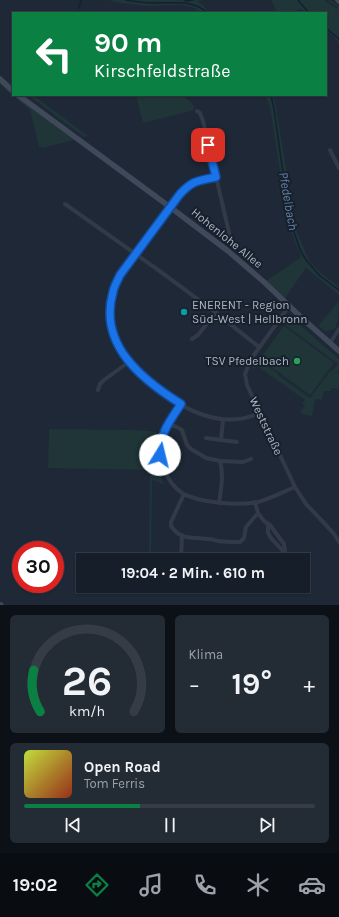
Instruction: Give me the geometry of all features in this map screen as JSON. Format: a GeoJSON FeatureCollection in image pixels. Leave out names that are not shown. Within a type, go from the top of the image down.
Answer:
{"type":"FeatureCollection","features":[{"type":"Feature","properties":{"kind":"street"},"geometry":{"type":"LineString","coordinates":[[0,79],[12,90]]}},
{"type":"Feature","properties":{"kind":"street","name":"Hohenlohe Allee"},"geometry":{"type":"LineString","coordinates":[[19,96],[228,251],[339,351]]}},
{"type":"Feature","properties":{"kind":"street"},"geometry":{"type":"LineString","coordinates":[[197,111],[200,113],[203,121],[231,241]]}},
{"type":"Feature","properties":{"kind":"street"},"geometry":{"type":"LineString","coordinates":[[330,150],[339,168]]}},
{"type":"Feature","properties":{"kind":"street"},"geometry":{"type":"LineString","coordinates":[[216,177],[198,180],[187,187],[170,207],[120,275],[113,290],[109,314],[113,336],[118,347],[142,376],[181,404],[199,413],[223,420],[241,419],[260,413]]}},
{"type":"Feature","properties":{"kind":"street"},"geometry":{"type":"LineString","coordinates":[[65,204],[216,312],[259,347]]}},
{"type":"Feature","properties":{"kind":"street","name":"Weststraße"},"geometry":{"type":"LineString","coordinates":[[290,306],[251,359],[247,368],[245,379],[295,487],[306,504],[324,522],[339,542]]}},
{"type":"Feature","properties":{"kind":"street"},"geometry":{"type":"LineString","coordinates":[[192,339],[198,335],[216,312]]}},
{"type":"Feature","properties":{"kind":"street"},"geometry":{"type":"LineString","coordinates":[[330,343],[339,329]]}},
{"type":"Feature","properties":{"kind":"street"},"geometry":{"type":"LineString","coordinates":[[98,390],[100,384],[104,380],[129,362]]}},
{"type":"Feature","properties":{"kind":"street"},"geometry":{"type":"LineString","coordinates":[[181,404],[164,431],[160,446],[160,455],[161,464],[166,476],[172,484],[184,494],[219,503],[232,504],[258,502],[295,487]]}},
{"type":"Feature","properties":{"kind":"street"},"geometry":{"type":"LineString","coordinates":[[221,440],[223,420]]}},
{"type":"Feature","properties":{"kind":"street"},"geometry":{"type":"LineString","coordinates":[[168,424],[182,430],[187,445],[191,450],[206,458],[220,461],[243,462],[251,458]]}},
{"type":"Feature","properties":{"kind":"street"},"geometry":{"type":"LineString","coordinates":[[206,438],[237,442]]}},
{"type":"Feature","properties":{"kind":"street"},"geometry":{"type":"LineString","coordinates":[[219,503],[222,481],[220,461]]}},
{"type":"Feature","properties":{"kind":"street"},"geometry":{"type":"LineString","coordinates":[[184,494],[171,522],[171,526],[174,530],[188,538],[240,542],[244,538],[246,527],[258,513]]}},
{"type":"Feature","properties":{"kind":"street"},"geometry":{"type":"LineString","coordinates":[[254,502],[258,513],[264,521],[270,525],[284,544],[285,552]]}},
{"type":"Feature","properties":{"kind":"street"},"geometry":{"type":"LineString","coordinates":[[181,553],[182,535]]}},
{"type":"Feature","properties":{"kind":"green space"},"geometry":{"type":"Polygon","coordinates":[[[109,0],[205,0],[197,1],[203,5],[208,12],[200,12],[196,9],[183,5],[145,6],[109,0]]]}},
{"type":"Feature","properties":{"kind":"green space"},"geometry":{"type":"Polygon","coordinates":[[[271,0],[324,0],[337,9],[338,8],[327,0],[333,2],[339,6],[339,44],[337,40],[327,31],[327,12],[305,12],[301,9],[294,12],[277,12],[271,0]]]}},
{"type":"Feature","properties":{"kind":"green space"},"geometry":{"type":"Polygon","coordinates":[[[0,82],[12,92],[12,95],[6,90],[0,82]]]}},
{"type":"Feature","properties":{"kind":"green space"},"geometry":{"type":"Polygon","coordinates":[[[13,96],[17,96],[74,140],[42,148],[39,147],[30,110],[13,96]]]}},
{"type":"Feature","properties":{"kind":"green space"},"geometry":{"type":"Polygon","coordinates":[[[29,96],[34,96],[88,136],[84,137],[29,96]]]}},
{"type":"Feature","properties":{"kind":"green space"},"geometry":{"type":"Polygon","coordinates":[[[136,96],[184,96],[194,106],[194,109],[191,111],[143,123],[136,96]]]}},
{"type":"Feature","properties":{"kind":"green space"},"geometry":{"type":"Polygon","coordinates":[[[265,96],[273,96],[275,102],[288,180],[293,223],[310,262],[322,274],[339,287],[339,295],[306,268],[285,298],[266,281],[301,257],[288,223],[270,107],[265,96]]]}},
{"type":"Feature","properties":{"kind":"green space"},"geometry":{"type":"Polygon","coordinates":[[[339,301],[335,328],[330,331],[325,331],[318,326],[339,301]]]}},
{"type":"Feature","properties":{"kind":"green space"},"geometry":{"type":"Polygon","coordinates":[[[290,319],[294,320],[339,359],[339,370],[337,372],[339,374],[339,389],[331,388],[331,391],[324,391],[322,400],[315,399],[312,416],[304,415],[300,412],[305,406],[302,403],[305,400],[257,366],[254,369],[252,368],[257,358],[261,361],[260,363],[279,374],[278,375],[310,398],[331,370],[332,371],[338,364],[284,324],[290,319]]]}},
{"type":"Feature","properties":{"kind":"green space","name":"TSV Pfedelbach"},"geometry":{"type":"Polygon","coordinates":[[[284,326],[334,363],[310,395],[260,359],[284,326]]]}},
{"type":"Feature","properties":{"kind":"green space"},"geometry":{"type":"Polygon","coordinates":[[[49,429],[130,430],[157,432],[154,453],[155,460],[158,472],[165,485],[152,480],[151,553],[149,553],[150,470],[48,468],[49,429]]]}},
{"type":"Feature","properties":{"kind":"waterway"},"geometry":{"type":"LineString","coordinates":[[79,8],[81,0]]}},
{"type":"Feature","properties":{"kind":"waterway","name":"Pfedelbach"},"geometry":{"type":"LineString","coordinates":[[126,0],[150,3],[191,4],[206,12]]}},
{"type":"Feature","properties":{"kind":"waterway","name":"Pfedelbach"},"geometry":{"type":"LineString","coordinates":[[185,1],[193,0]]}},
{"type":"Feature","properties":{"kind":"waterway"},"geometry":{"type":"LineString","coordinates":[[298,0],[308,12]]}},
{"type":"Feature","properties":{"kind":"waterway"},"geometry":{"type":"LineString","coordinates":[[327,29],[339,39]]}},
{"type":"Feature","properties":{"kind":"waterway","name":"Pfedelbach"},"geometry":{"type":"LineString","coordinates":[[271,96],[287,201],[294,232],[301,252],[307,261],[320,276],[339,290]]}},
{"type":"Feature","properties":{"kind":"place","name":"ENERENT - Region Süd-West | Hellbronn"},"geometry":{"type":"Point","coordinates":[184,312]}},
{"type":"Feature","properties":{"kind":"place","name":"TSV Pfedelbach"},"geometry":{"type":"Point","coordinates":[297,361]}},
{"type":"Feature","properties":{"kind":"route"},"geometry":{"type":"LineString","coordinates":[[160,455],[160,446],[164,431],[181,404],[155,387],[142,376],[118,347],[113,336],[109,314],[111,299],[113,290],[120,275],[180,194],[192,183],[198,180],[216,177],[208,145]]}}]}
